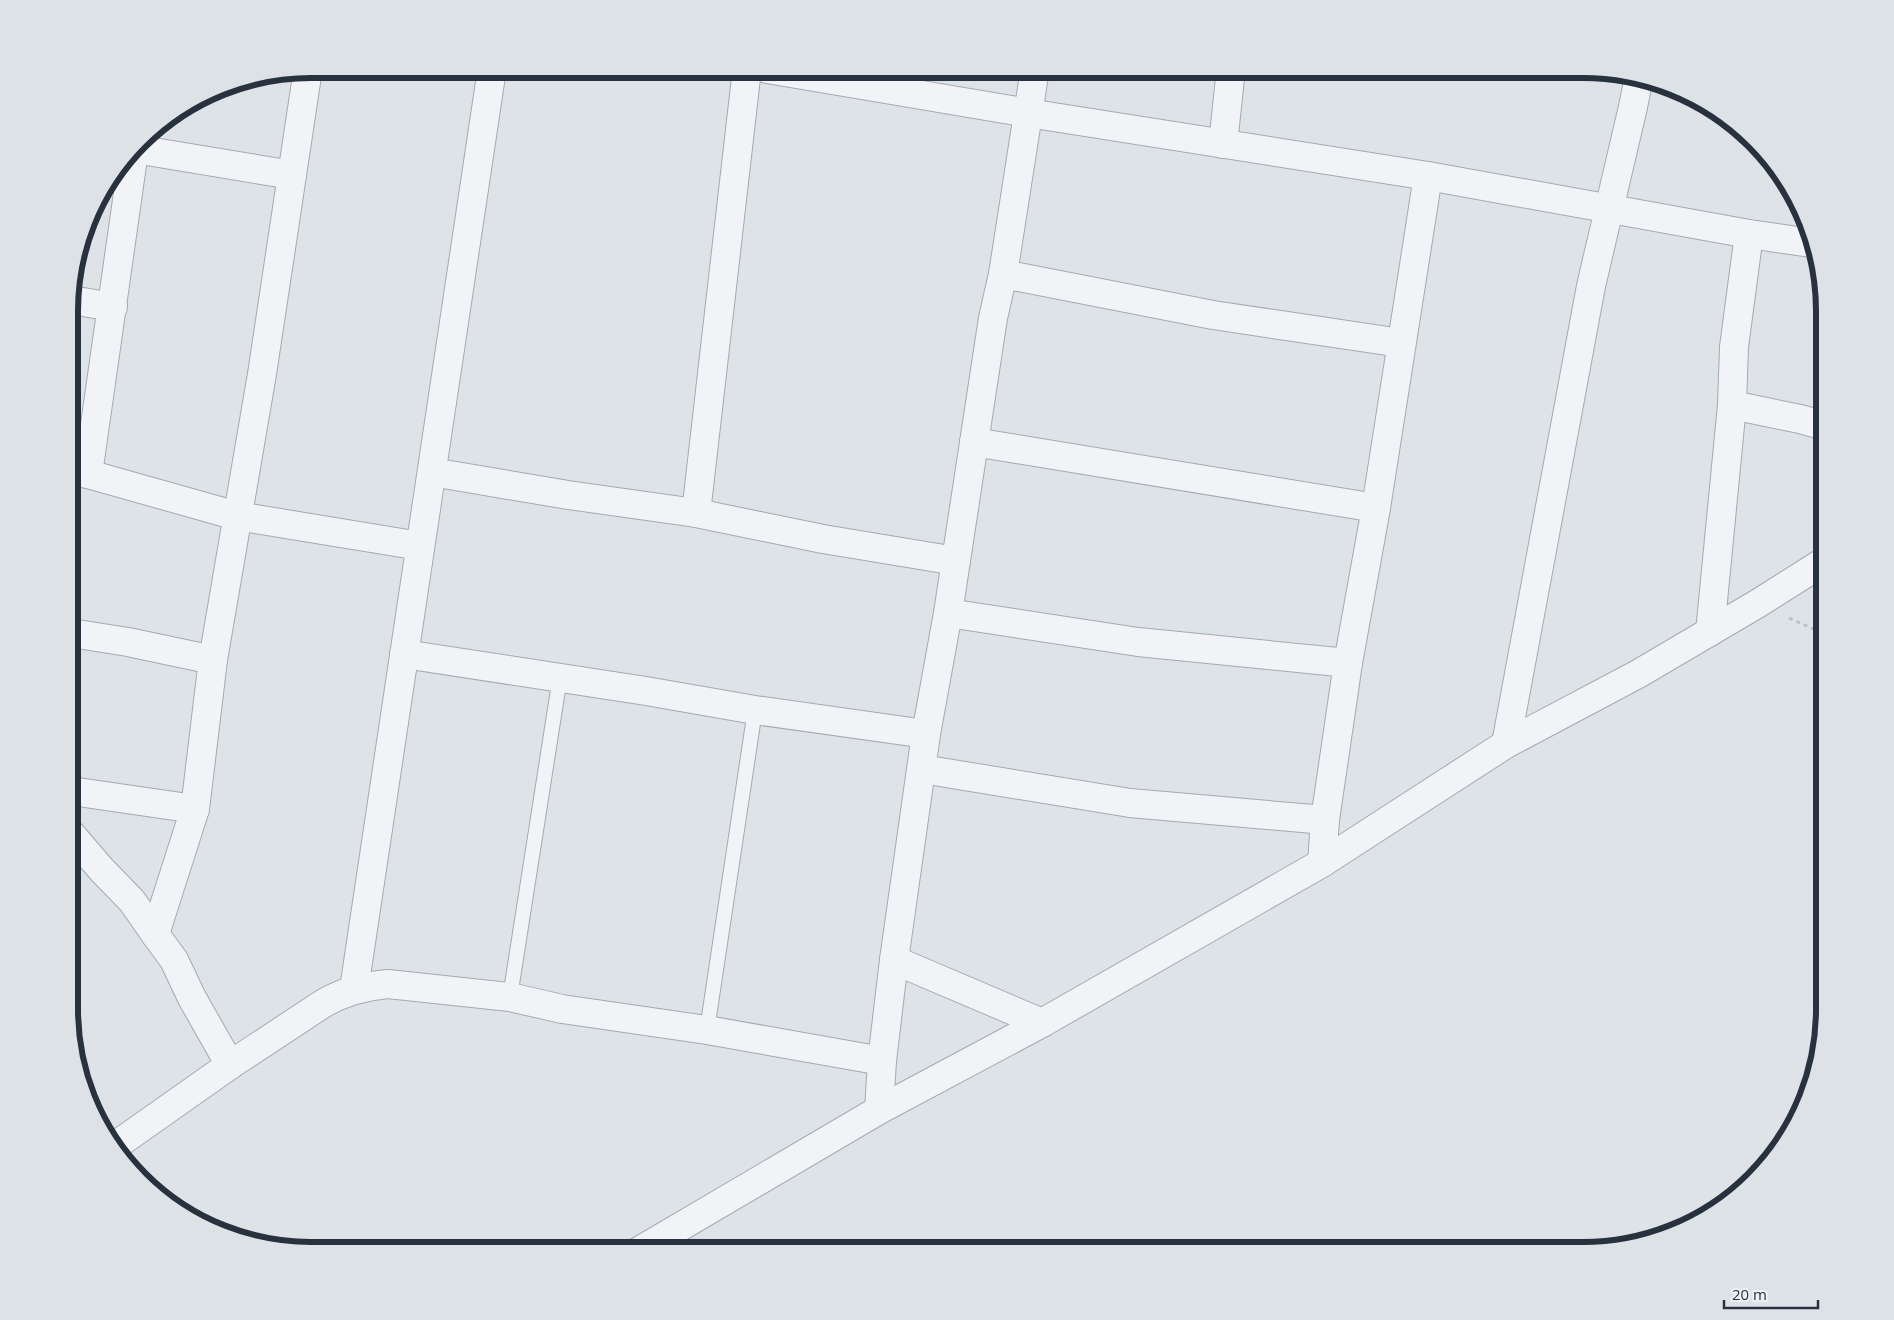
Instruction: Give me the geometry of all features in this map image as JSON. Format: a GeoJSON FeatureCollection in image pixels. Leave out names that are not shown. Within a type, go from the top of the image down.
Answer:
{"type":"FeatureCollection","features":[{"type":"Feature","properties":{"kind":"street"},"geometry":{"type":"LineString","coordinates":[[155,934],[195,809],[213,660],[262,374],[307,78]]}},
{"type":"Feature","properties":{"kind":"street"},"geometry":{"type":"LineString","coordinates":[[354,989],[491,78]]}},
{"type":"Feature","properties":{"kind":"street"},"geometry":{"type":"LineString","coordinates":[[696,513],[747,78]]}},
{"type":"Feature","properties":{"kind":"street"},"geometry":{"type":"LineString","coordinates":[[820,78],[1428,176],[1553,200],[1610,208],[1749,234],[1806,242]]}},
{"type":"Feature","properties":{"kind":"street"},"geometry":{"type":"LineString","coordinates":[[879,1110],[882,1061],[894,960],[926,734],[948,613],[993,318],[1003,274],[1034,78]]}},
{"type":"Feature","properties":{"kind":"street"},"geometry":{"type":"LineString","coordinates":[[1223,144],[1230,78]]}},
{"type":"Feature","properties":{"kind":"street"},"geometry":{"type":"LineString","coordinates":[[1506,744],[1591,286],[1638,84]]}},
{"type":"Feature","properties":{"kind":"street"},"geometry":{"type":"LineString","coordinates":[[141,151],[292,175]]}},
{"type":"Feature","properties":{"kind":"street"},"geometry":{"type":"LineString","coordinates":[[133,160],[113,307],[79,472],[237,516],[420,546]]}},
{"type":"Feature","properties":{"kind":"street"},"geometry":{"type":"LineString","coordinates":[[1322,863],[1325,820],[1348,663],[1376,508],[1400,343],[1428,176]]}},
{"type":"Feature","properties":{"kind":"street"},"geometry":{"type":"LineString","coordinates":[[1710,632],[1732,405],[1734,347],[1749,234]]}},
{"type":"Feature","properties":{"kind":"street"},"geometry":{"type":"LineString","coordinates":[[1003,274],[1213,315],[1400,343]]}},
{"type":"Feature","properties":{"kind":"street"},"geometry":{"type":"LineString","coordinates":[[78,301],[113,307]]}},
{"type":"Feature","properties":{"kind":"street"},"geometry":{"type":"LineString","coordinates":[[1732,405],[1816,423]]}},
{"type":"Feature","properties":{"kind":"street"},"geometry":{"type":"LineString","coordinates":[[974,442],[1376,508]]}},
{"type":"Feature","properties":{"kind":"street"},"geometry":{"type":"LineString","coordinates":[[432,472],[568,495],[696,513],[823,538],[956,561]]}},
{"type":"Feature","properties":{"kind":"street"},"geometry":{"type":"LineString","coordinates":[[655,1242],[879,1110],[1042,1023],[1322,863],[1506,744],[1638,674],[1710,632],[1816,566]]}},
{"type":"Feature","properties":{"kind":"street"},"geometry":{"type":"LineString","coordinates":[[948,613],[1138,642],[1348,663]]}},
{"type":"Feature","properties":{"kind":"street"},"geometry":{"type":"LineString","coordinates":[[78,634],[128,642],[213,660]]}},
{"type":"Feature","properties":{"kind":"street"},"geometry":{"type":"LineString","coordinates":[[404,654],[560,677],[755,710],[926,734]]}},
{"type":"Feature","properties":{"kind":"street"},"geometry":{"type":"LineString","coordinates":[[922,769],[1130,803],[1325,820]]}},
{"type":"Feature","properties":{"kind":"street"},"geometry":{"type":"LineString","coordinates":[[78,792],[195,809]]}},
{"type":"Feature","properties":{"kind":"street"},"geometry":{"type":"LineString","coordinates":[[78,842],[132,901],[174,960],[197,1007],[230,1065]]}},
{"type":"Feature","properties":{"kind":"street"},"geometry":{"type":"LineString","coordinates":[[894,960],[1042,1023]]}},
{"type":"Feature","properties":{"kind":"street"},"geometry":{"type":"LineString","coordinates":[[120,1143],[230,1065],[324,1003],[354,989],[388,984],[510,997],[562,1009],[707,1030],[882,1061]]}},
{"type":"Feature","properties":{"kind":"lane"},"geometry":{"type":"LineString","coordinates":[[510,997],[560,677]]}},
{"type":"Feature","properties":{"kind":"lane"},"geometry":{"type":"LineString","coordinates":[[707,1030],[755,710]]}}]}
